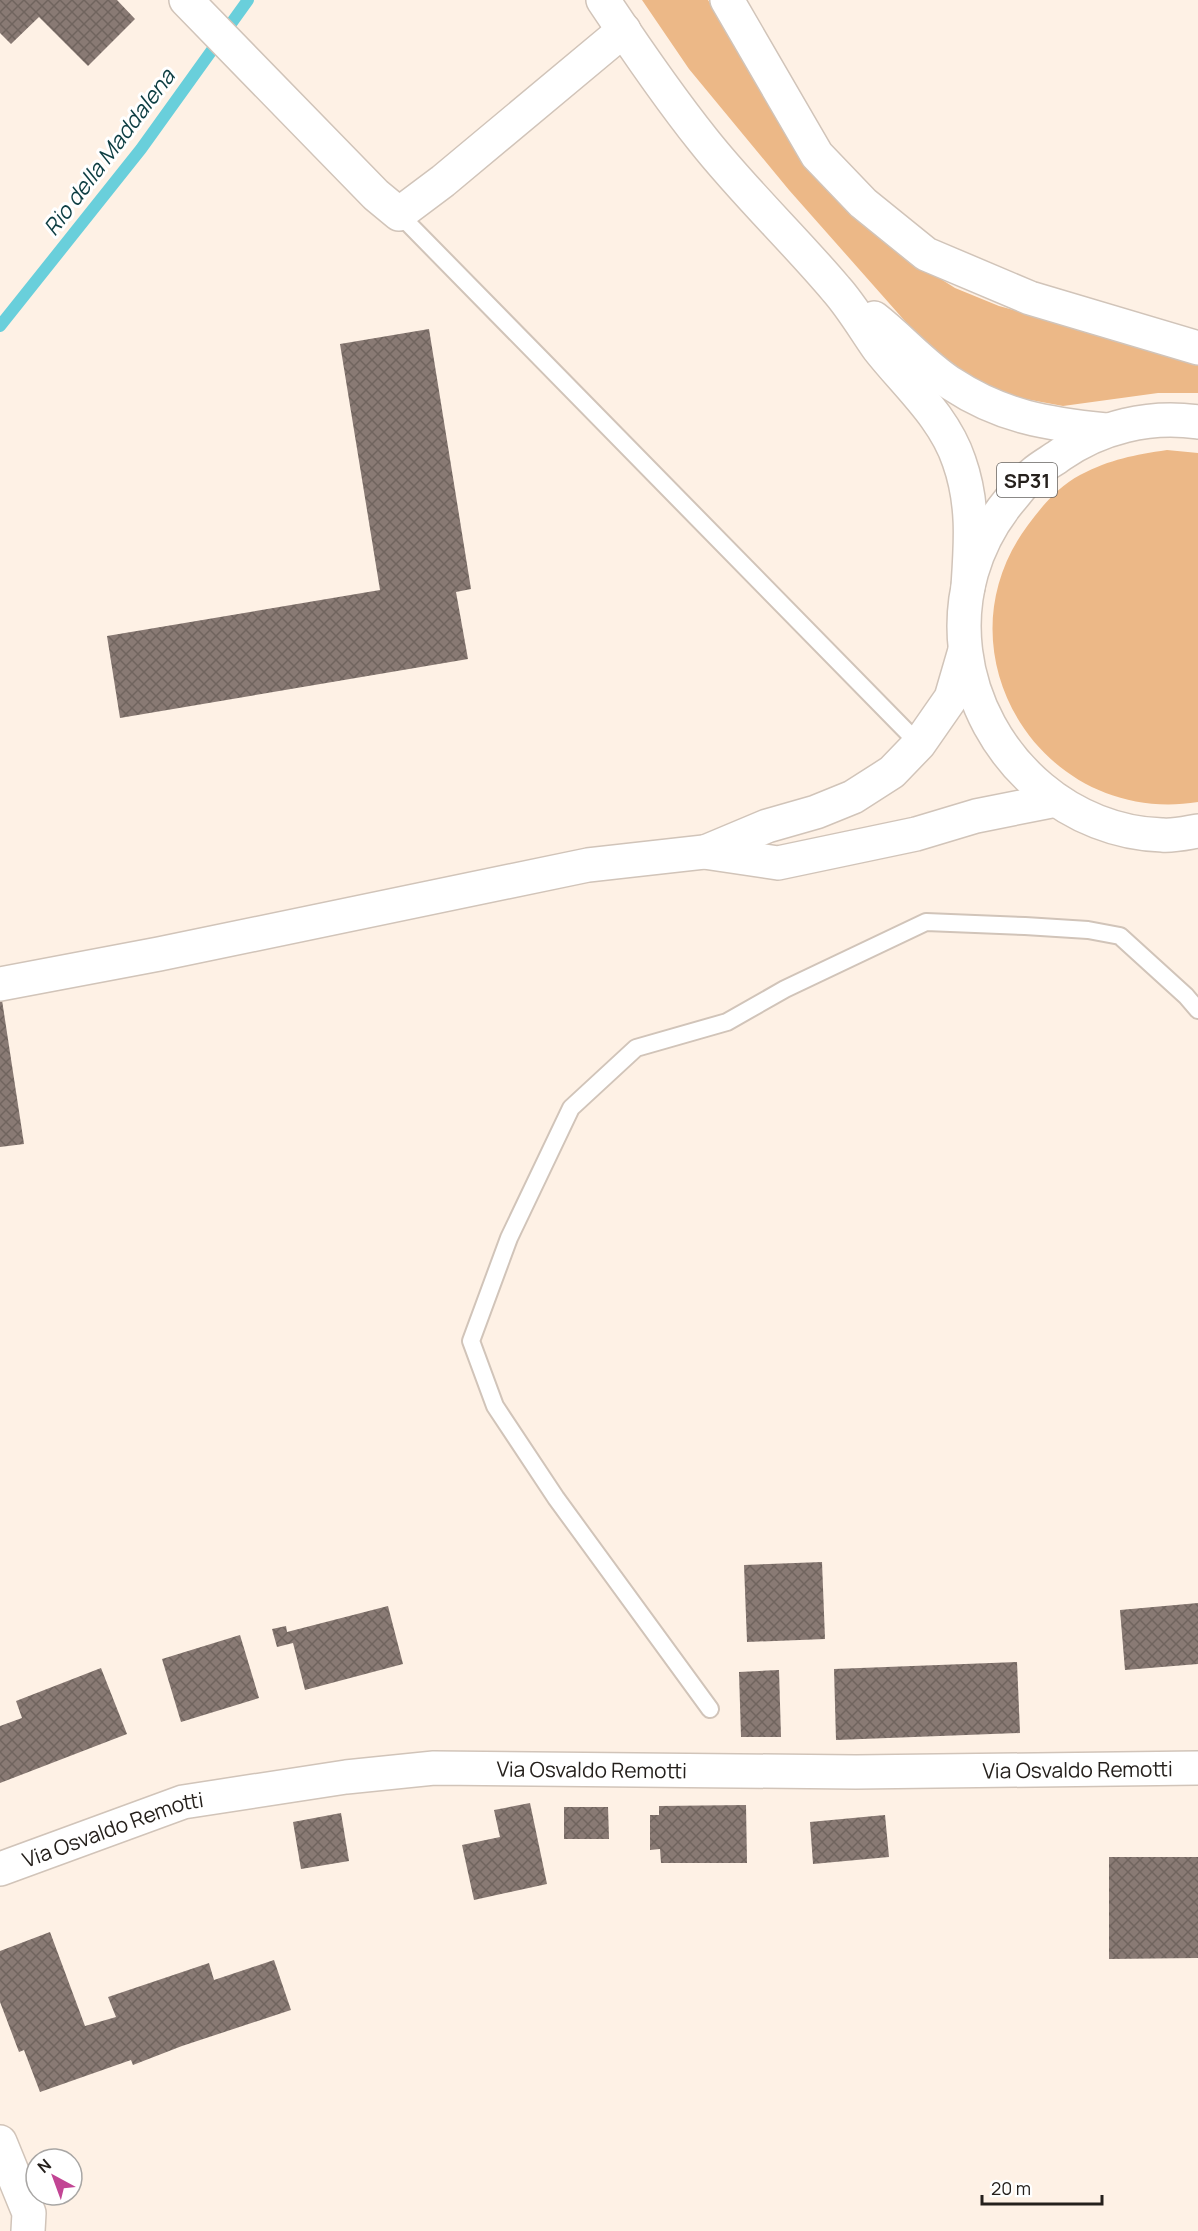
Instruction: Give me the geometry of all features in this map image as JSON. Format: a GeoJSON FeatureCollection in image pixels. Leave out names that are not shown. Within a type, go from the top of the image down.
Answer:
{"type":"FeatureCollection","features":[{"type":"Feature","properties":{"kind":"main road","name":"SP31"},"geometry":{"type":"LineString","coordinates":[[603,0],[657,80],[704,142],[837,290],[879,349],[927,405],[945,433],[959,461],[969,500],[972,532],[965,610],[965,650],[974,694],[994,735],[1021,771],[1056,800],[1089,818],[1125,830],[1163,835],[1198,831]]}},
{"type":"Feature","properties":{"kind":"main road"},"geometry":{"type":"LineString","coordinates":[[727,0],[817,155],[863,203],[926,254],[1030,298],[1198,348]]}},
{"type":"Feature","properties":{"kind":"main road"},"geometry":{"type":"LineString","coordinates":[[191,6],[376,195],[399,214],[443,181],[624,30]]}},
{"type":"Feature","properties":{"kind":"main road","name":"SP31"},"geometry":{"type":"LineString","coordinates":[[837,290],[894,334],[952,384],[981,401],[1011,414],[1051,423],[1106,430]]}},
{"type":"Feature","properties":{"kind":"main road","name":"SP31"},"geometry":{"type":"LineString","coordinates":[[968,586],[979,551],[995,519],[1032,474],[1081,441],[1106,430],[1128,424],[1178,419],[1198,422]]}},
{"type":"Feature","properties":{"kind":"main road"},"geometry":{"type":"LineString","coordinates":[[704,852],[767,826],[816,812],[853,797],[892,772],[919,744],[951,698],[965,650]]}},
{"type":"Feature","properties":{"kind":"main road"},"geometry":{"type":"LineString","coordinates":[[0,984],[159,954],[588,865],[704,852],[778,862],[916,834],[976,816],[1056,800]]}},
{"type":"Feature","properties":{"kind":"main road","name":"SP31"},"geometry":{"type":"LineString","coordinates":[[1163,835],[1198,856]]}},
{"type":"Feature","properties":{"kind":"main road","name":"Via Osvaldo Remotti"},"geometry":{"type":"LineString","coordinates":[[0,1869],[183,1802],[346,1777],[434,1768],[856,1773],[1198,1767]]}},
{"type":"Feature","properties":{"kind":"main road"},"geometry":{"type":"LineString","coordinates":[[0,2142],[29,2213],[28,2231]]}},
{"type":"Feature","properties":{"kind":"lane"},"geometry":{"type":"LineString","coordinates":[[399,214],[919,744]]}},
{"type":"Feature","properties":{"kind":"lane"},"geometry":{"type":"LineString","coordinates":[[710,1709],[556,1498],[495,1406],[471,1341],[509,1238],[571,1108],[636,1048],[727,1023],[785,989],[926,922],[1088,930],[1120,936],[1186,996],[1198,1010]]}},
{"type":"Feature","properties":{"kind":"shaded area"},"geometry":{"type":"Polygon","coordinates":[[[642,0],[708,0],[797,143],[911,260],[955,288],[999,306],[1198,362],[1198,393],[1158,393],[1063,406],[998,394],[962,374],[927,346],[789,190],[689,69],[642,0]]]}},
{"type":"Feature","properties":{"kind":"shaded area"},"geometry":{"type":"Polygon","coordinates":[[[1167,450],[1198,453],[1198,802],[1142,802],[1092,787],[1051,759],[1019,720],[999,675],[993,625],[1002,574],[1028,525],[1051,497],[1072,480],[1102,465],[1167,450]]]}},
{"type":"Feature","properties":{"kind":"building"},"geometry":{"type":"Polygon","coordinates":[[[0,0],[117,0],[135,19],[88,66],[39,17],[11,44],[0,33],[0,0]]]}},
{"type":"Feature","properties":{"kind":"building"},"geometry":{"type":"Polygon","coordinates":[[[429,329],[471,589],[456,592],[468,659],[120,718],[107,636],[380,590],[340,344],[429,329]]]}},
{"type":"Feature","properties":{"kind":"building"},"geometry":{"type":"Polygon","coordinates":[[[0,987],[24,1144],[0,1147],[0,987]]]}},
{"type":"Feature","properties":{"kind":"building"},"geometry":{"type":"Polygon","coordinates":[[[822,1562],[825,1639],[747,1642],[744,1565],[822,1562]]]}},
{"type":"Feature","properties":{"kind":"building"},"geometry":{"type":"Polygon","coordinates":[[[1198,1603],[1198,1664],[1125,1670],[1120,1610],[1198,1603]]]}},
{"type":"Feature","properties":{"kind":"building"},"geometry":{"type":"Polygon","coordinates":[[[388,1606],[403,1664],[305,1690],[293,1643],[277,1647],[272,1629],[286,1626],[287,1632],[388,1606]]]}},
{"type":"Feature","properties":{"kind":"building"},"geometry":{"type":"Polygon","coordinates":[[[240,1635],[259,1698],[181,1722],[162,1659],[240,1635]]]}},
{"type":"Feature","properties":{"kind":"building"},"geometry":{"type":"Polygon","coordinates":[[[1017,1662],[1020,1733],[836,1740],[834,1669],[1017,1662]]]}},
{"type":"Feature","properties":{"kind":"building"},"geometry":{"type":"Polygon","coordinates":[[[101,1668],[127,1734],[0,1783],[0,1726],[22,1718],[16,1701],[101,1668]]]}},
{"type":"Feature","properties":{"kind":"building"},"geometry":{"type":"Polygon","coordinates":[[[779,1670],[781,1737],[741,1737],[739,1672],[779,1670]]]}},
{"type":"Feature","properties":{"kind":"building"},"geometry":{"type":"Polygon","coordinates":[[[530,1803],[547,1884],[474,1900],[462,1845],[500,1837],[494,1810],[530,1803]]]}},
{"type":"Feature","properties":{"kind":"building"},"geometry":{"type":"Polygon","coordinates":[[[746,1805],[747,1863],[661,1863],[660,1849],[650,1850],[650,1815],[659,1815],[659,1806],[746,1805]]]}},
{"type":"Feature","properties":{"kind":"building"},"geometry":{"type":"Polygon","coordinates":[[[564,1807],[608,1807],[609,1839],[564,1839],[564,1807]]]}},
{"type":"Feature","properties":{"kind":"building"},"geometry":{"type":"Polygon","coordinates":[[[341,1813],[349,1861],[301,1869],[293,1822],[341,1813]]]}},
{"type":"Feature","properties":{"kind":"building"},"geometry":{"type":"Polygon","coordinates":[[[885,1815],[889,1857],[813,1864],[810,1822],[885,1815]]]}},
{"type":"Feature","properties":{"kind":"building"},"geometry":{"type":"Polygon","coordinates":[[[1109,1857],[1198,1857],[1198,1958],[1109,1959],[1109,1857]]]}},
{"type":"Feature","properties":{"kind":"building"},"geometry":{"type":"Polygon","coordinates":[[[50,1932],[85,2026],[116,2017],[108,1997],[209,1963],[214,1980],[274,1960],[291,2010],[182,2046],[133,2065],[131,2060],[40,2092],[24,2050],[19,2052],[0,2002],[0,1951],[50,1932]]]}},
{"type":"Feature","properties":{"kind":"waterway","name":"Rio della Maddalena"},"geometry":{"type":"LineString","coordinates":[[0,326],[141,149],[248,0]]}}]}
